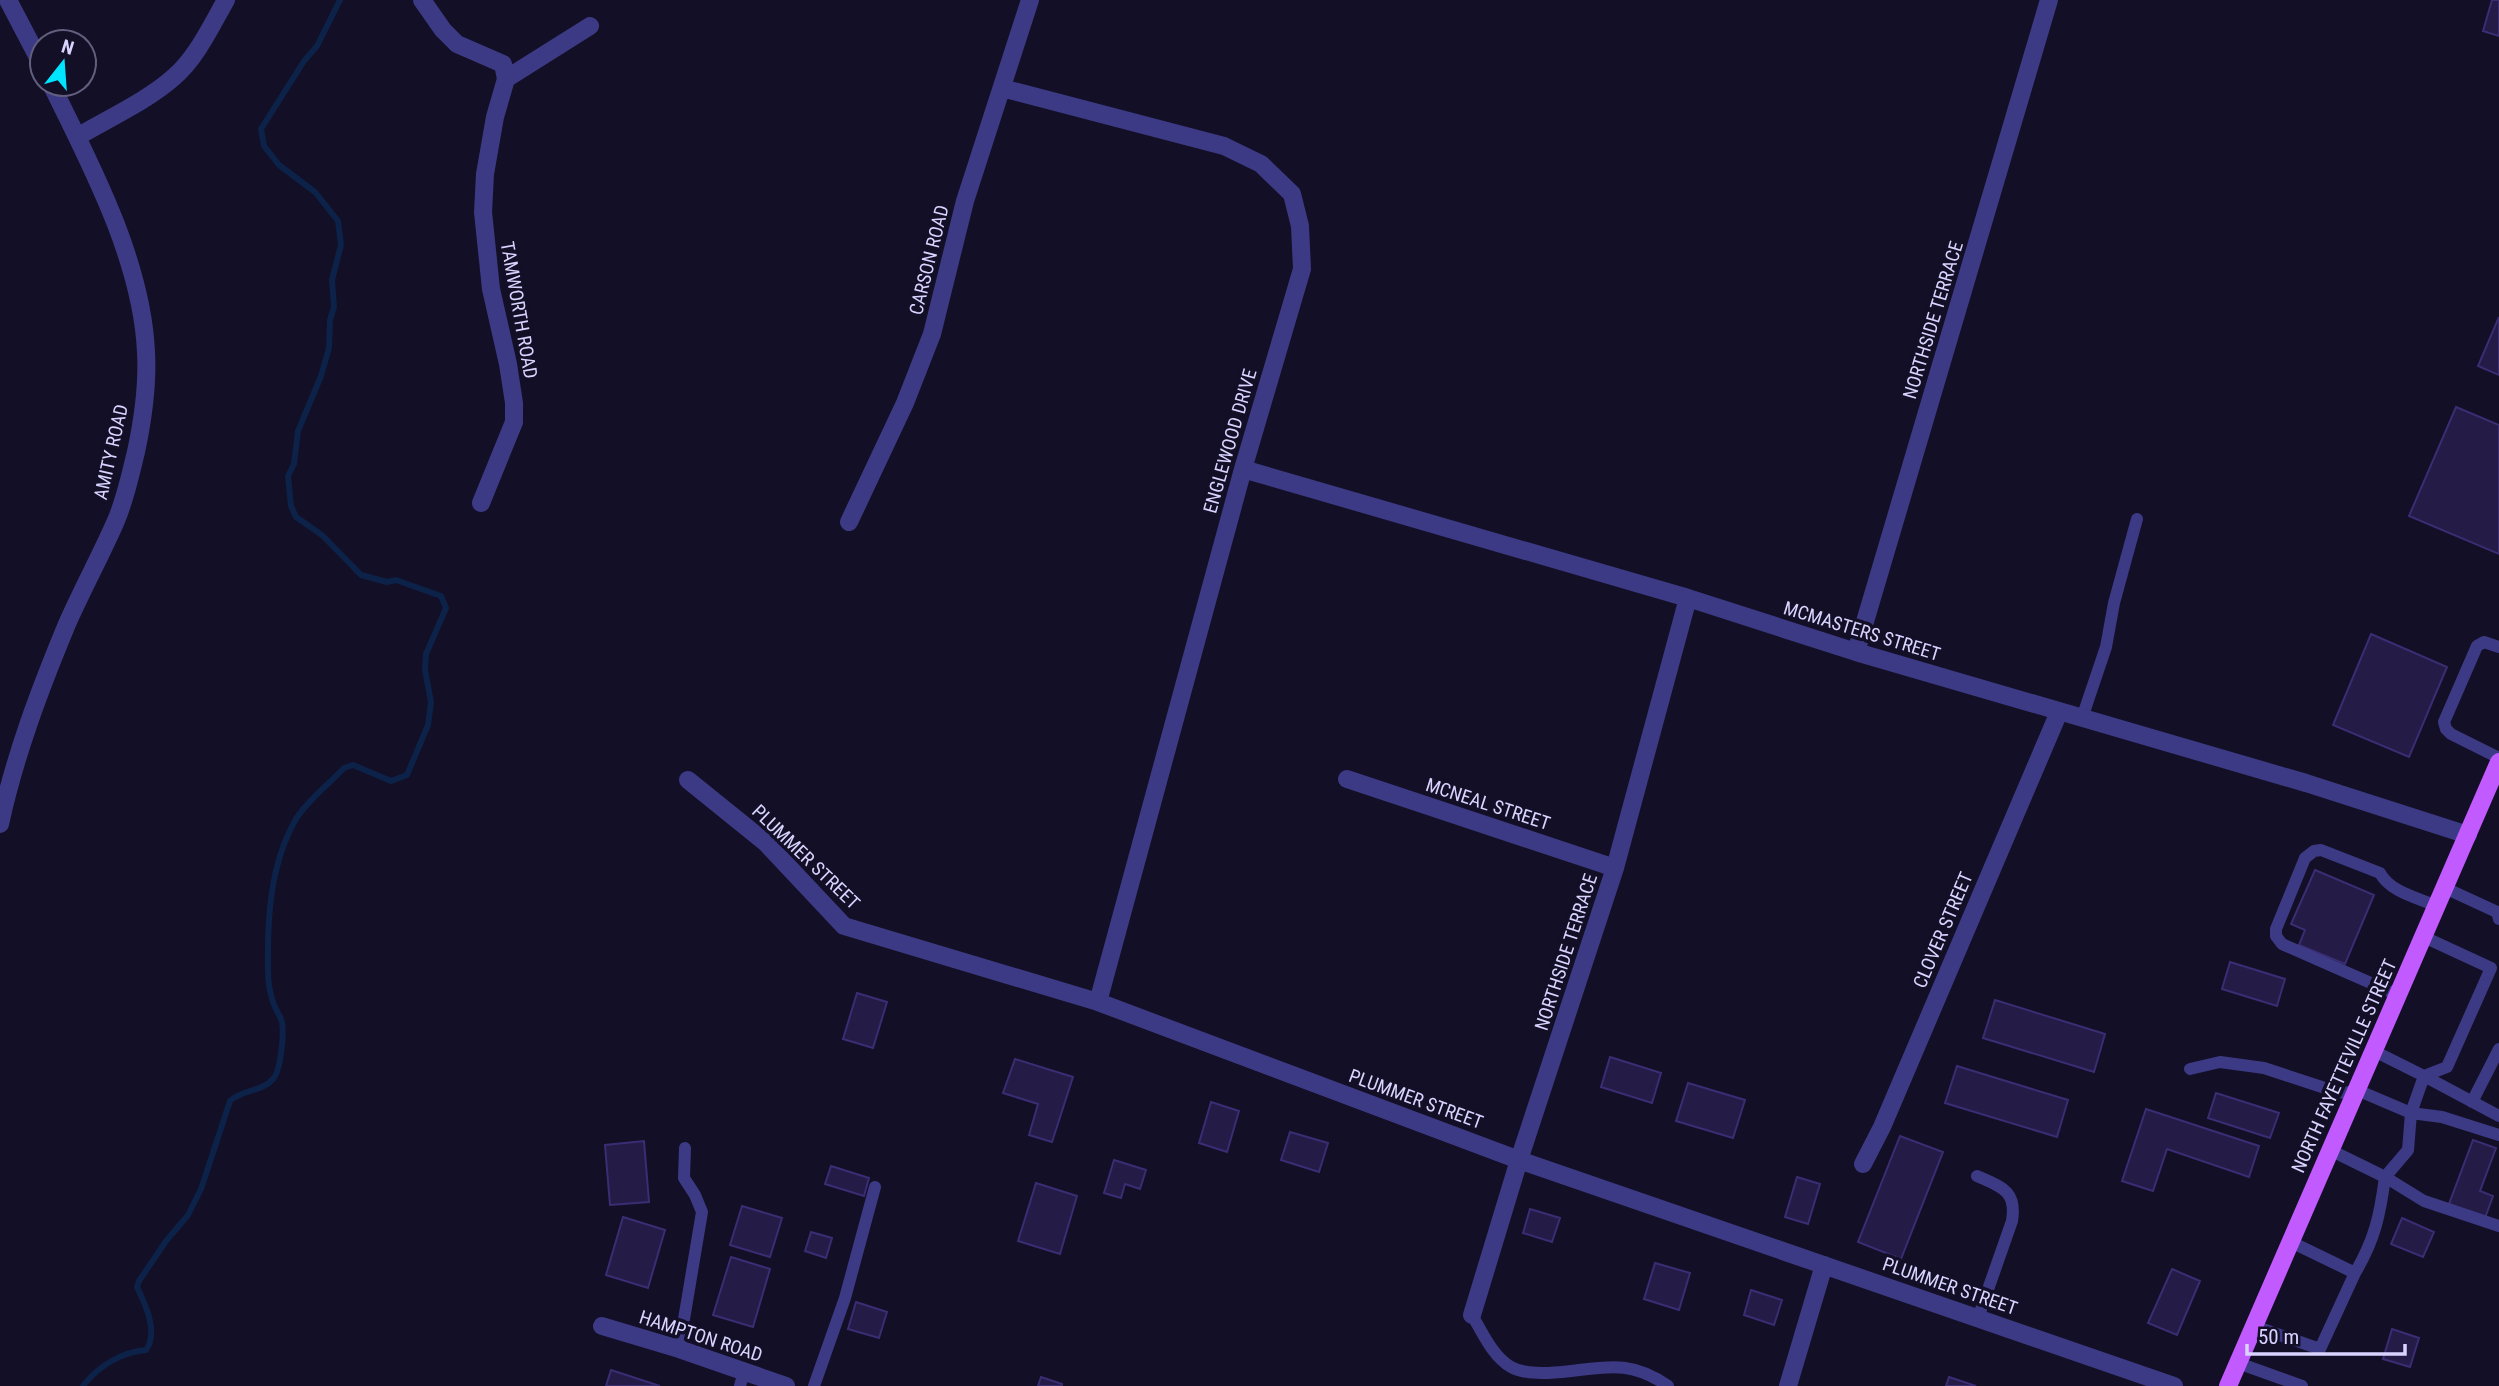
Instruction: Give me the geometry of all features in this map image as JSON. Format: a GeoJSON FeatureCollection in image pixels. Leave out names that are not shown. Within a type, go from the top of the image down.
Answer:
{"type":"FeatureCollection","features":[{"type":"Feature","properties":{"kind":"main road","name":"NORTH FAYETTEVILLE STREET"},"geometry":{"type":"LineString","coordinates":[[2228,1386],[2499,760]]}},
{"type":"Feature","properties":{"kind":"street"},"geometry":{"type":"LineString","coordinates":[[8,0],[28,38]]}},
{"type":"Feature","properties":{"kind":"street"},"geometry":{"type":"LineString","coordinates":[[77,137],[176,75],[210,29],[226,0]]}},
{"type":"Feature","properties":{"kind":"street"},"geometry":{"type":"LineString","coordinates":[[422,0],[443,30],[457,44],[503,64],[506,79],[590,26]]}},
{"type":"Feature","properties":{"kind":"street","name":"CARSON ROAD"},"geometry":{"type":"LineString","coordinates":[[849,522],[905,403],[932,334],[965,201],[1030,0]]}},
{"type":"Feature","properties":{"kind":"street","name":"NORTHSIDE TERRACE"},"geometry":{"type":"LineString","coordinates":[[1856,652],[2049,0]]}},
{"type":"Feature","properties":{"kind":"street","name":"TAMWORTH ROAD"},"geometry":{"type":"LineString","coordinates":[[481,503],[514,422],[508,364],[491,289],[483,212],[485,174],[506,79]]}},
{"type":"Feature","properties":{"kind":"street","name":"ENGLEWOOD DRIVE"},"geometry":{"type":"LineString","coordinates":[[1002,88],[1224,146],[1261,164],[1292,194],[1300,226],[1302,269],[1243,469],[1098,1002]]}},
{"type":"Feature","properties":{"kind":"street","name":"AMITY ROAD"},"geometry":{"type":"LineString","coordinates":[[0,824],[32,713],[68,622],[116,521],[129,485],[146,390],[146,351],[141,313],[127,257],[58,98]]}},
{"type":"Feature","properties":{"kind":"street","name":"MCMASTERS STREET"},"geometry":{"type":"LineString","coordinates":[[1243,469],[1688,598],[1856,652],[2306,783],[2468,835]]}},
{"type":"Feature","properties":{"kind":"street","name":"NORTHSIDE TERRACE"},"geometry":{"type":"LineString","coordinates":[[1472,1315],[1615,868],[1688,598]]}},
{"type":"Feature","properties":{"kind":"street","name":"CLOVER STREET"},"geometry":{"type":"LineString","coordinates":[[1863,1164],[1882,1127],[2059,712]]}},
{"type":"Feature","properties":{"kind":"street","name":"MCNEAL STREET"},"geometry":{"type":"LineString","coordinates":[[1347,779],[1615,868]]}},
{"type":"Feature","properties":{"kind":"street","name":"PLUMMER STREET"},"geometry":{"type":"LineString","coordinates":[[688,780],[766,843],[844,926],[1098,1002],[1520,1160],[2174,1386]]}},
{"type":"Feature","properties":{"kind":"street"},"geometry":{"type":"LineString","coordinates":[[1788,1386],[1824,1265]]}},
{"type":"Feature","properties":{"kind":"street","name":"HAMPTON ROAD"},"geometry":{"type":"LineString","coordinates":[[602,1326],[679,1349],[742,1379],[786,1386]]}},
{"type":"Feature","properties":{"kind":"lane"},"geometry":{"type":"LineString","coordinates":[[2082,718],[2106,647],[2114,603],[2137,519]]}},
{"type":"Feature","properties":{"kind":"lane"},"geometry":{"type":"LineString","coordinates":[[2499,647],[2484,642],[2477,646],[2444,722],[2446,730],[2451,734],[2499,760]]}},
{"type":"Feature","properties":{"kind":"lane"},"geometry":{"type":"LineString","coordinates":[[2398,995],[2282,944],[2276,936],[2276,929],[2305,858],[2314,851],[2321,850],[2380,873],[2384,881],[2391,886],[2437,906]]}},
{"type":"Feature","properties":{"kind":"lane"},"geometry":{"type":"LineString","coordinates":[[2445,888],[2497,912],[2499,919]]}},
{"type":"Feature","properties":{"kind":"lane"},"geometry":{"type":"LineString","coordinates":[[2424,937],[2495,969]]}},
{"type":"Feature","properties":{"kind":"lane"},"geometry":{"type":"LineString","coordinates":[[2254,1326],[2320,1349],[2364,1257],[2380,1216],[2385,1177],[2408,1150],[2411,1113],[2424,1076],[2447,1067],[2499,956]]}},
{"type":"Feature","properties":{"kind":"lane"},"geometry":{"type":"LineString","coordinates":[[2472,1102],[2499,1049]]}},
{"type":"Feature","properties":{"kind":"lane"},"geometry":{"type":"LineString","coordinates":[[2374,1051],[2499,1116]]}},
{"type":"Feature","properties":{"kind":"lane"},"geometry":{"type":"LineString","coordinates":[[2190,1069],[2220,1062],[2264,1068],[2345,1093],[2357,1090],[2411,1113],[2442,1116],[2499,1135]]}},
{"type":"Feature","properties":{"kind":"lane"},"geometry":{"type":"LineString","coordinates":[[679,1349],[702,1212],[684,1178],[685,1148]]}},
{"type":"Feature","properties":{"kind":"lane"},"geometry":{"type":"LineString","coordinates":[[2330,1150],[2385,1177],[2424,1201],[2499,1226]]}},
{"type":"Feature","properties":{"kind":"lane"},"geometry":{"type":"LineString","coordinates":[[1977,1176],[2000,1186],[2010,1195],[2015,1205],[2012,1222],[1978,1318]]}},
{"type":"Feature","properties":{"kind":"lane"},"geometry":{"type":"LineString","coordinates":[[814,1386],[845,1298],[875,1187]]}},
{"type":"Feature","properties":{"kind":"lane"},"geometry":{"type":"LineString","coordinates":[[2291,1242],[2355,1273]]}},
{"type":"Feature","properties":{"kind":"lane"},"geometry":{"type":"LineString","coordinates":[[1472,1315],[1495,1353],[1510,1367],[1530,1373],[1607,1366],[1630,1367],[1652,1375],[1668,1386]]}},
{"type":"Feature","properties":{"kind":"lane"},"geometry":{"type":"LineString","coordinates":[[2238,1363],[2302,1386]]}},
{"type":"Feature","properties":{"kind":"building"},"geometry":{"type":"Polygon","coordinates":[[[2492,0],[2499,0],[2499,36],[2483,31],[2492,0]]]}},
{"type":"Feature","properties":{"kind":"building"},"geometry":{"type":"Polygon","coordinates":[[[2499,317],[2499,375],[2478,366],[2499,317]]]}},
{"type":"Feature","properties":{"kind":"building"},"geometry":{"type":"Polygon","coordinates":[[[2456,407],[2499,425],[2499,554],[2409,516],[2456,407]]]}},
{"type":"Feature","properties":{"kind":"building"},"geometry":{"type":"Polygon","coordinates":[[[2371,634],[2447,667],[2409,757],[2333,725],[2371,634]]]}},
{"type":"Feature","properties":{"kind":"building"},"geometry":{"type":"Polygon","coordinates":[[[2315,870],[2374,895],[2345,964],[2299,945],[2305,930],[2291,924],[2315,870]]]}},
{"type":"Feature","properties":{"kind":"building"},"geometry":{"type":"Polygon","coordinates":[[[2230,962],[2285,979],[2277,1006],[2222,989],[2230,962]]]}},
{"type":"Feature","properties":{"kind":"building"},"geometry":{"type":"Polygon","coordinates":[[[857,993],[887,1002],[873,1048],[843,1039],[857,993]]]}},
{"type":"Feature","properties":{"kind":"building"},"geometry":{"type":"Polygon","coordinates":[[[1995,1000],[2105,1034],[2094,1072],[1983,1038],[1995,1000]]]}},
{"type":"Feature","properties":{"kind":"building"},"geometry":{"type":"Polygon","coordinates":[[[1610,1057],[1661,1073],[1652,1103],[1601,1087],[1610,1057]]]}},
{"type":"Feature","properties":{"kind":"building"},"geometry":{"type":"Polygon","coordinates":[[[1015,1059],[1073,1077],[1052,1142],[1029,1135],[1038,1104],[1003,1093],[1015,1059]]]}},
{"type":"Feature","properties":{"kind":"building"},"geometry":{"type":"Polygon","coordinates":[[[1957,1066],[2068,1100],[2057,1137],[1945,1103],[1957,1066]]]}},
{"type":"Feature","properties":{"kind":"building"},"geometry":{"type":"Polygon","coordinates":[[[1688,1083],[1745,1100],[1733,1138],[1676,1121],[1688,1083]]]}},
{"type":"Feature","properties":{"kind":"building"},"geometry":{"type":"Polygon","coordinates":[[[2216,1093],[2279,1113],[2270,1138],[2208,1118],[2216,1093]]]}},
{"type":"Feature","properties":{"kind":"building"},"geometry":{"type":"Polygon","coordinates":[[[1211,1102],[1239,1111],[1227,1152],[1199,1143],[1211,1102]]]}},
{"type":"Feature","properties":{"kind":"building"},"geometry":{"type":"Polygon","coordinates":[[[2146,1109],[2259,1146],[2249,1177],[2167,1149],[2153,1191],[2122,1181],[2146,1109]]]}},
{"type":"Feature","properties":{"kind":"building"},"geometry":{"type":"Polygon","coordinates":[[[1290,1132],[1328,1143],[1319,1172],[1281,1160],[1290,1132]]]}},
{"type":"Feature","properties":{"kind":"building"},"geometry":{"type":"Polygon","coordinates":[[[1900,1136],[1943,1152],[1901,1259],[1858,1242],[1900,1136]]]}},
{"type":"Feature","properties":{"kind":"building"},"geometry":{"type":"Polygon","coordinates":[[[2473,1140],[2496,1148],[2480,1191],[2493,1196],[2485,1218],[2449,1204],[2473,1140]]]}},
{"type":"Feature","properties":{"kind":"building"},"geometry":{"type":"Polygon","coordinates":[[[644,1141],[649,1202],[610,1205],[605,1145],[644,1141]]]}},
{"type":"Feature","properties":{"kind":"building"},"geometry":{"type":"Polygon","coordinates":[[[1114,1160],[1146,1170],[1140,1189],[1125,1184],[1121,1198],[1104,1193],[1114,1160]]]}},
{"type":"Feature","properties":{"kind":"building"},"geometry":{"type":"Polygon","coordinates":[[[831,1166],[869,1178],[864,1196],[825,1184],[831,1166]]]}},
{"type":"Feature","properties":{"kind":"building"},"geometry":{"type":"Polygon","coordinates":[[[1797,1177],[1820,1184],[1808,1224],[1785,1217],[1797,1177]]]}},
{"type":"Feature","properties":{"kind":"building"},"geometry":{"type":"Polygon","coordinates":[[[1036,1183],[1077,1196],[1060,1254],[1018,1241],[1036,1183]]]}},
{"type":"Feature","properties":{"kind":"building"},"geometry":{"type":"Polygon","coordinates":[[[742,1206],[782,1218],[770,1257],[730,1245],[742,1206]]]}},
{"type":"Feature","properties":{"kind":"building"},"geometry":{"type":"Polygon","coordinates":[[[1530,1209],[1560,1218],[1552,1242],[1523,1233],[1530,1209]]]}},
{"type":"Feature","properties":{"kind":"building"},"geometry":{"type":"Polygon","coordinates":[[[623,1217],[665,1230],[648,1288],[606,1275],[623,1217]]]}},
{"type":"Feature","properties":{"kind":"building"},"geometry":{"type":"Polygon","coordinates":[[[2402,1218],[2434,1232],[2423,1257],[2391,1244],[2402,1218]]]}},
{"type":"Feature","properties":{"kind":"building"},"geometry":{"type":"Polygon","coordinates":[[[811,1232],[832,1238],[826,1258],[805,1251],[811,1232]]]}},
{"type":"Feature","properties":{"kind":"building"},"geometry":{"type":"Polygon","coordinates":[[[731,1257],[770,1269],[753,1327],[713,1315],[731,1257]]]}},
{"type":"Feature","properties":{"kind":"building"},"geometry":{"type":"Polygon","coordinates":[[[1655,1263],[1690,1273],[1679,1310],[1644,1299],[1655,1263]]]}},
{"type":"Feature","properties":{"kind":"building"},"geometry":{"type":"Polygon","coordinates":[[[2172,1269],[2200,1281],[2177,1335],[2148,1323],[2172,1269]]]}},
{"type":"Feature","properties":{"kind":"building"},"geometry":{"type":"Polygon","coordinates":[[[1751,1290],[1782,1300],[1774,1325],[1744,1315],[1751,1290]]]}},
{"type":"Feature","properties":{"kind":"building"},"geometry":{"type":"Polygon","coordinates":[[[856,1302],[887,1312],[879,1338],[848,1329],[856,1302]]]}},
{"type":"Feature","properties":{"kind":"building"},"geometry":{"type":"Polygon","coordinates":[[[2392,1329],[2419,1338],[2410,1367],[2383,1359],[2392,1329]]]}},
{"type":"Feature","properties":{"kind":"building"},"geometry":{"type":"Polygon","coordinates":[[[611,1370],[660,1386],[606,1386],[611,1370]]]}},
{"type":"Feature","properties":{"kind":"building"},"geometry":{"type":"Polygon","coordinates":[[[1041,1377],[1062,1384],[1062,1386],[1038,1386],[1041,1377]]]}},
{"type":"Feature","properties":{"kind":"building"},"geometry":{"type":"Polygon","coordinates":[[[1949,1377],[1976,1386],[1946,1386],[1949,1377]]]}},
{"type":"Feature","properties":{"kind":"waterway"},"geometry":{"type":"LineString","coordinates":[[83,1386],[111,1361],[146,1350],[150,1343],[151,1327],[137,1287],[139,1281],[166,1241],[188,1215],[201,1189],[230,1101],[269,1083],[276,1074],[283,1028],[269,982],[268,951],[275,873],[287,836],[300,813],[344,768],[353,765],[391,781],[407,775],[428,725],[431,702],[425,670],[426,654],[446,608],[441,596],[396,580],[387,582],[361,575],[322,535],[296,517],[291,506],[288,476],[294,464],[298,431],[321,376],[329,348],[330,320],[334,307],[332,280],[341,245],[338,221],[315,192],[279,165],[264,146],[261,129],[304,61],[317,46],[340,0]]}}]}
